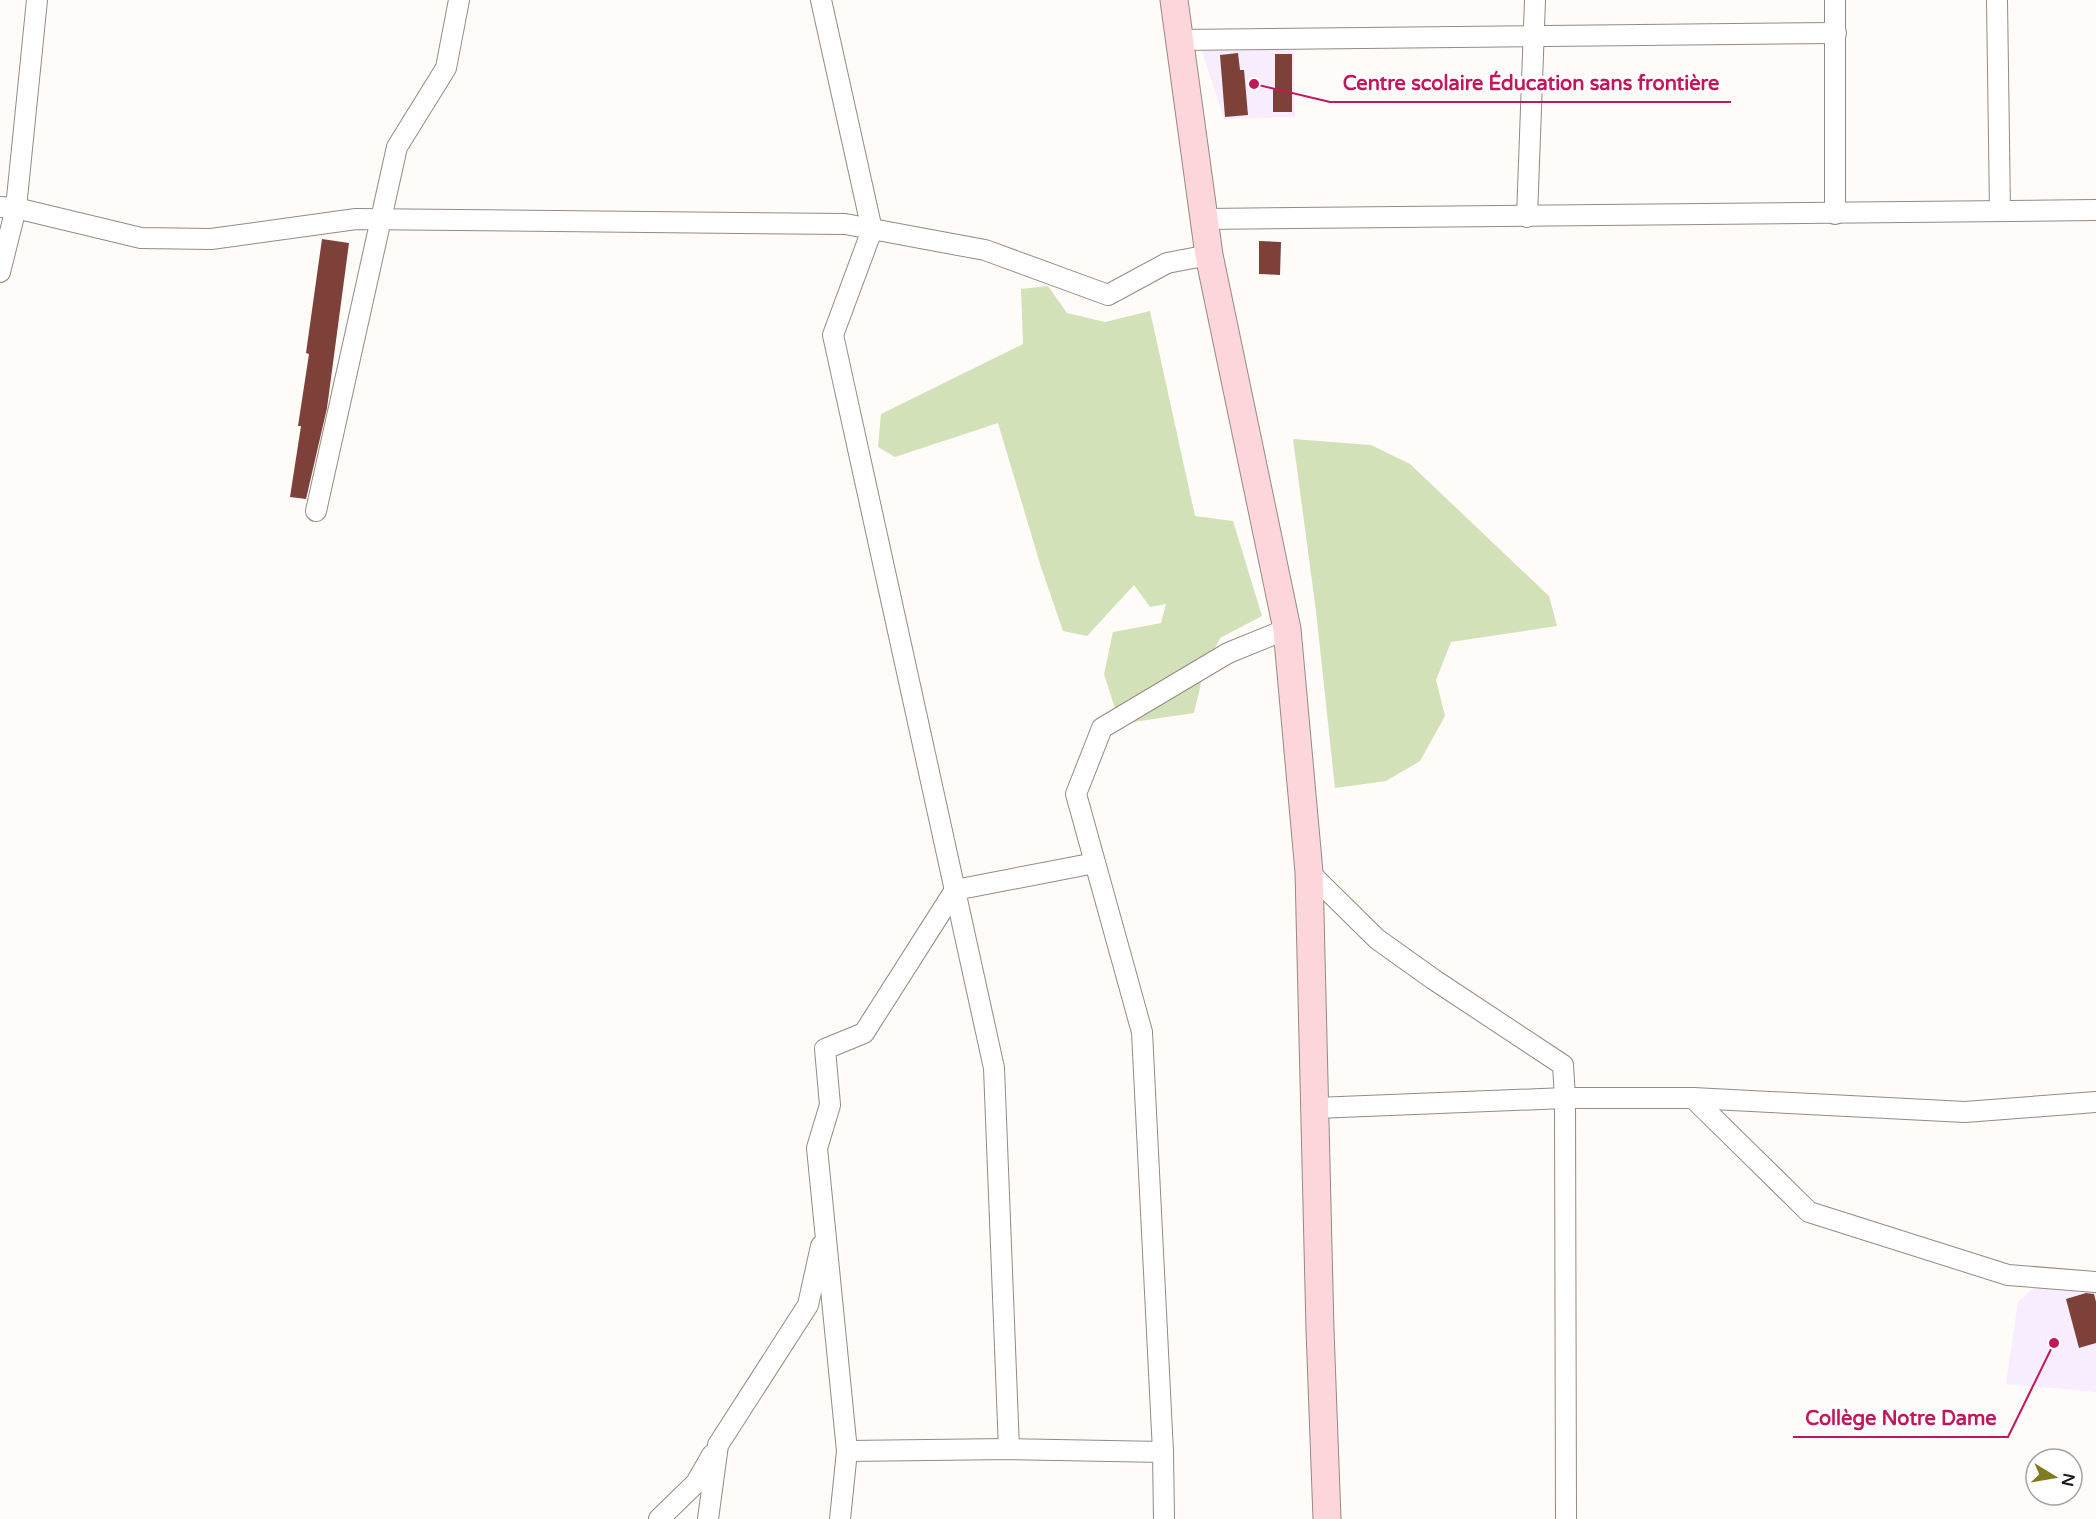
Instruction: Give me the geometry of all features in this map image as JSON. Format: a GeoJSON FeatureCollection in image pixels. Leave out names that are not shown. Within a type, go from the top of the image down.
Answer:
{"type":"FeatureCollection","features":[{"type":"Feature","properties":{"kind":"main road"},"geometry":{"type":"LineString","coordinates":[[1174,0],[1209,255],[1287,629],[1309,872],[1327,1519]]}},
{"type":"Feature","properties":{"kind":"street"},"geometry":{"type":"LineString","coordinates":[[0,272],[37,0]]}},
{"type":"Feature","properties":{"kind":"street"},"geometry":{"type":"LineString","coordinates":[[316,511],[397,147],[446,68],[459,0]]}},
{"type":"Feature","properties":{"kind":"street"},"geometry":{"type":"LineString","coordinates":[[820,0],[873,230],[833,335],[994,1068],[1009,1449]]}},
{"type":"Feature","properties":{"kind":"street"},"geometry":{"type":"LineString","coordinates":[[1527,217],[1535,0]]}},
{"type":"Feature","properties":{"kind":"street"},"geometry":{"type":"LineString","coordinates":[[1835,0],[1835,214]]}},
{"type":"Feature","properties":{"kind":"street"},"geometry":{"type":"LineString","coordinates":[[1997,0],[2000,211]]}},
{"type":"Feature","properties":{"kind":"street"},"geometry":{"type":"LineString","coordinates":[[1179,39],[1836,33]]}},
{"type":"Feature","properties":{"kind":"street"},"geometry":{"type":"LineString","coordinates":[[0,196],[8,208],[141,238],[211,239],[356,219],[844,224],[985,250],[1108,296],[1167,263],[1209,255]]}},
{"type":"Feature","properties":{"kind":"street"},"geometry":{"type":"LineString","coordinates":[[1204,219],[2096,210]]}},
{"type":"Feature","properties":{"kind":"street"},"geometry":{"type":"LineString","coordinates":[[1164,1519],[1163,1452],[1142,1032],[1076,794],[1102,728],[1228,653],[1287,629]]}},
{"type":"Feature","properties":{"kind":"street"},"geometry":{"type":"LineString","coordinates":[[840,1519],[847,1451],[817,1148],[830,1105],[825,1050],[864,1033],[955,890],[1095,863]]}},
{"type":"Feature","properties":{"kind":"street"},"geometry":{"type":"LineString","coordinates":[[1309,872],[1377,939],[1432,979],[1563,1065],[1566,1519]]}},
{"type":"Feature","properties":{"kind":"street"},"geometry":{"type":"LineString","coordinates":[[1316,1108],[1565,1098],[1693,1098],[1965,1112],[2096,1102]]}},
{"type":"Feature","properties":{"kind":"street"},"geometry":{"type":"LineString","coordinates":[[1693,1098],[1809,1212],[2008,1275],[2096,1282]]}},
{"type":"Feature","properties":{"kind":"street"},"geometry":{"type":"LineString","coordinates":[[659,1519],[696,1483],[808,1305],[825,1229]]}},
{"type":"Feature","properties":{"kind":"street"},"geometry":{"type":"LineString","coordinates":[[708,1519],[718,1445]]}},
{"type":"Feature","properties":{"kind":"street"},"geometry":{"type":"LineString","coordinates":[[847,1451],[1009,1449],[1163,1452]]}},
{"type":"Feature","properties":{"kind":"shaded area"},"geometry":{"type":"Polygon","coordinates":[[[1294,49],[1295,117],[1224,119],[1202,51],[1294,49]]]}},
{"type":"Feature","properties":{"kind":"shaded area"},"geometry":{"type":"Polygon","coordinates":[[[2044,1278],[2096,1280],[2096,1392],[2006,1384],[2018,1302],[2044,1278]]]}},
{"type":"Feature","properties":{"kind":"green space"},"geometry":{"type":"Polygon","coordinates":[[[1048,286],[1067,313],[1105,322],[1150,311],[1195,516],[1233,521],[1262,616],[1220,638],[1204,670],[1194,713],[1120,724],[1104,674],[1113,632],[1161,623],[1166,604],[1150,607],[1134,585],[1087,636],[1063,631],[1041,567],[998,423],[895,457],[878,447],[881,414],[1023,344],[1021,289],[1048,286]]]}},
{"type":"Feature","properties":{"kind":"green space"},"geometry":{"type":"Polygon","coordinates":[[[1293,439],[1371,445],[1410,464],[1549,596],[1557,626],[1451,642],[1436,680],[1445,716],[1420,761],[1386,781],[1335,788],[1316,611],[1293,439]]]}},
{"type":"Feature","properties":{"kind":"building"},"geometry":{"type":"Polygon","coordinates":[[[1238,53],[1240,70],[1244,70],[1248,115],[1225,117],[1220,55],[1238,53]]]}},
{"type":"Feature","properties":{"kind":"building"},"geometry":{"type":"Polygon","coordinates":[[[1275,54],[1292,54],[1292,112],[1273,112],[1275,54]]]}},
{"type":"Feature","properties":{"kind":"building"},"geometry":{"type":"Polygon","coordinates":[[[322,239],[349,243],[327,408],[306,499],[290,497],[301,426],[298,426],[309,354],[306,353],[322,239]]]}},
{"type":"Feature","properties":{"kind":"building"},"geometry":{"type":"Polygon","coordinates":[[[1259,241],[1281,242],[1280,275],[1259,274],[1259,241]]]}},
{"type":"Feature","properties":{"kind":"building"},"geometry":{"type":"Polygon","coordinates":[[[2086,1293],[2094,1294],[2096,1302],[2096,1343],[2079,1348],[2066,1299],[2086,1293]]]}},
{"type":"Feature","properties":{"kind":"place","name":"Centre scolaire Éducation sans frontière"},"geometry":{"type":"Point","coordinates":[1254,84]}},
{"type":"Feature","properties":{"kind":"place","name":"Collège Notre Dame"},"geometry":{"type":"Point","coordinates":[2054,1343]}}]}
